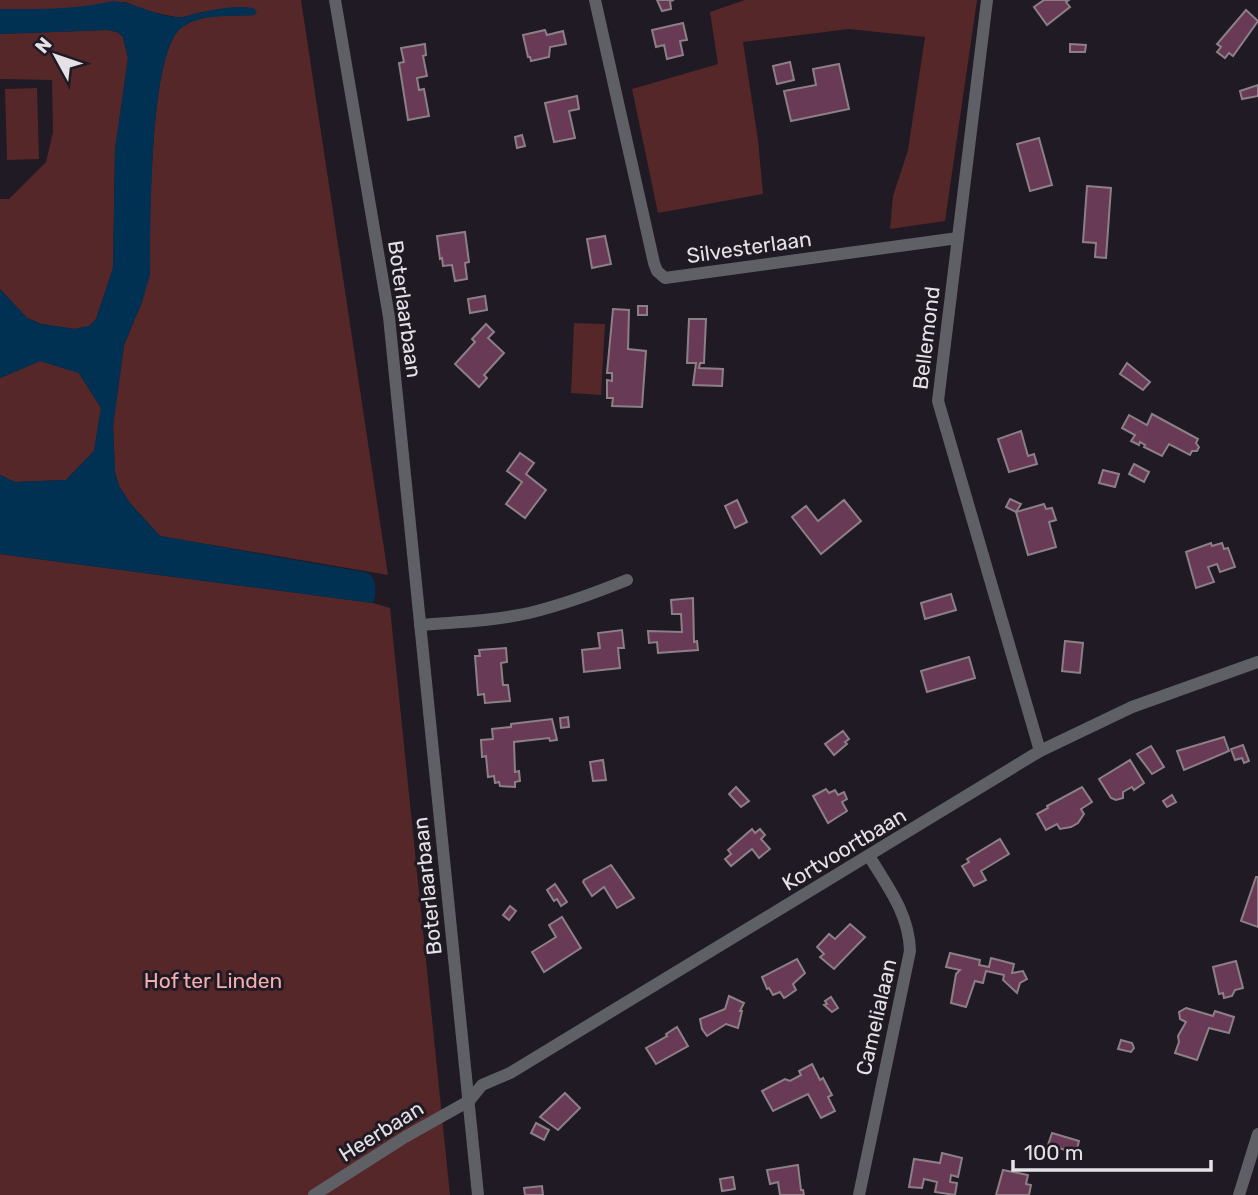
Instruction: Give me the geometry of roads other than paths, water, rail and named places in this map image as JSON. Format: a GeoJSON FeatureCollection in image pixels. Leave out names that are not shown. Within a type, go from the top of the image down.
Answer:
{"type":"FeatureCollection","features":[{"type":"Feature","properties":{"kind":"street","name":"Boterlaarbaan"},"geometry":{"type":"LineString","coordinates":[[335,0],[389,317],[478,1195]]}},
{"type":"Feature","properties":{"kind":"street","name":"Silvesterlaan"},"geometry":{"type":"LineString","coordinates":[[596,0],[654,264],[665,278],[958,238]]}},
{"type":"Feature","properties":{"kind":"street","name":"Bellemond"},"geometry":{"type":"LineString","coordinates":[[988,0],[938,401],[1040,751]]}},
{"type":"Feature","properties":{"kind":"street"},"geometry":{"type":"LineString","coordinates":[[420,625],[495,619],[528,613],[579,599],[627,580]]}},
{"type":"Feature","properties":{"kind":"street","name":"Kortvoortbaan"},"geometry":{"type":"LineString","coordinates":[[468,1101],[482,1085],[510,1073],[1040,751],[1132,707],[1258,662]]}},
{"type":"Feature","properties":{"kind":"street","name":"Camelialaan"},"geometry":{"type":"LineString","coordinates":[[859,1195],[910,951],[910,934],[901,909],[869,856]]}},
{"type":"Feature","properties":{"kind":"street","name":"Heerbaan"},"geometry":{"type":"LineString","coordinates":[[314,1195],[468,1101]]}},
{"type":"Feature","properties":{"kind":"street"},"geometry":{"type":"LineString","coordinates":[[1239,1195],[1258,1134]]}},
{"type":"Feature","properties":{"kind":"water"},"geometry":{"type":"Polygon","coordinates":[[[113,1],[177,17],[233,7],[253,8],[257,12],[254,15],[197,20],[181,28],[170,44],[157,106],[150,275],[124,345],[113,426],[115,472],[119,486],[130,503],[160,536],[369,573],[376,587],[373,603],[0,554],[0,475],[15,482],[66,480],[94,451],[101,408],[79,373],[40,361],[0,378],[0,289],[27,318],[41,324],[75,329],[89,326],[96,319],[113,268],[115,150],[128,58],[123,37],[117,32],[107,30],[0,34],[0,9],[43,9],[113,1]]]}},
{"type":"Feature","properties":{"kind":"park label","name":"Hof ter Linden"},"geometry":{"type":"Point","coordinates":[213,980]}}]}
